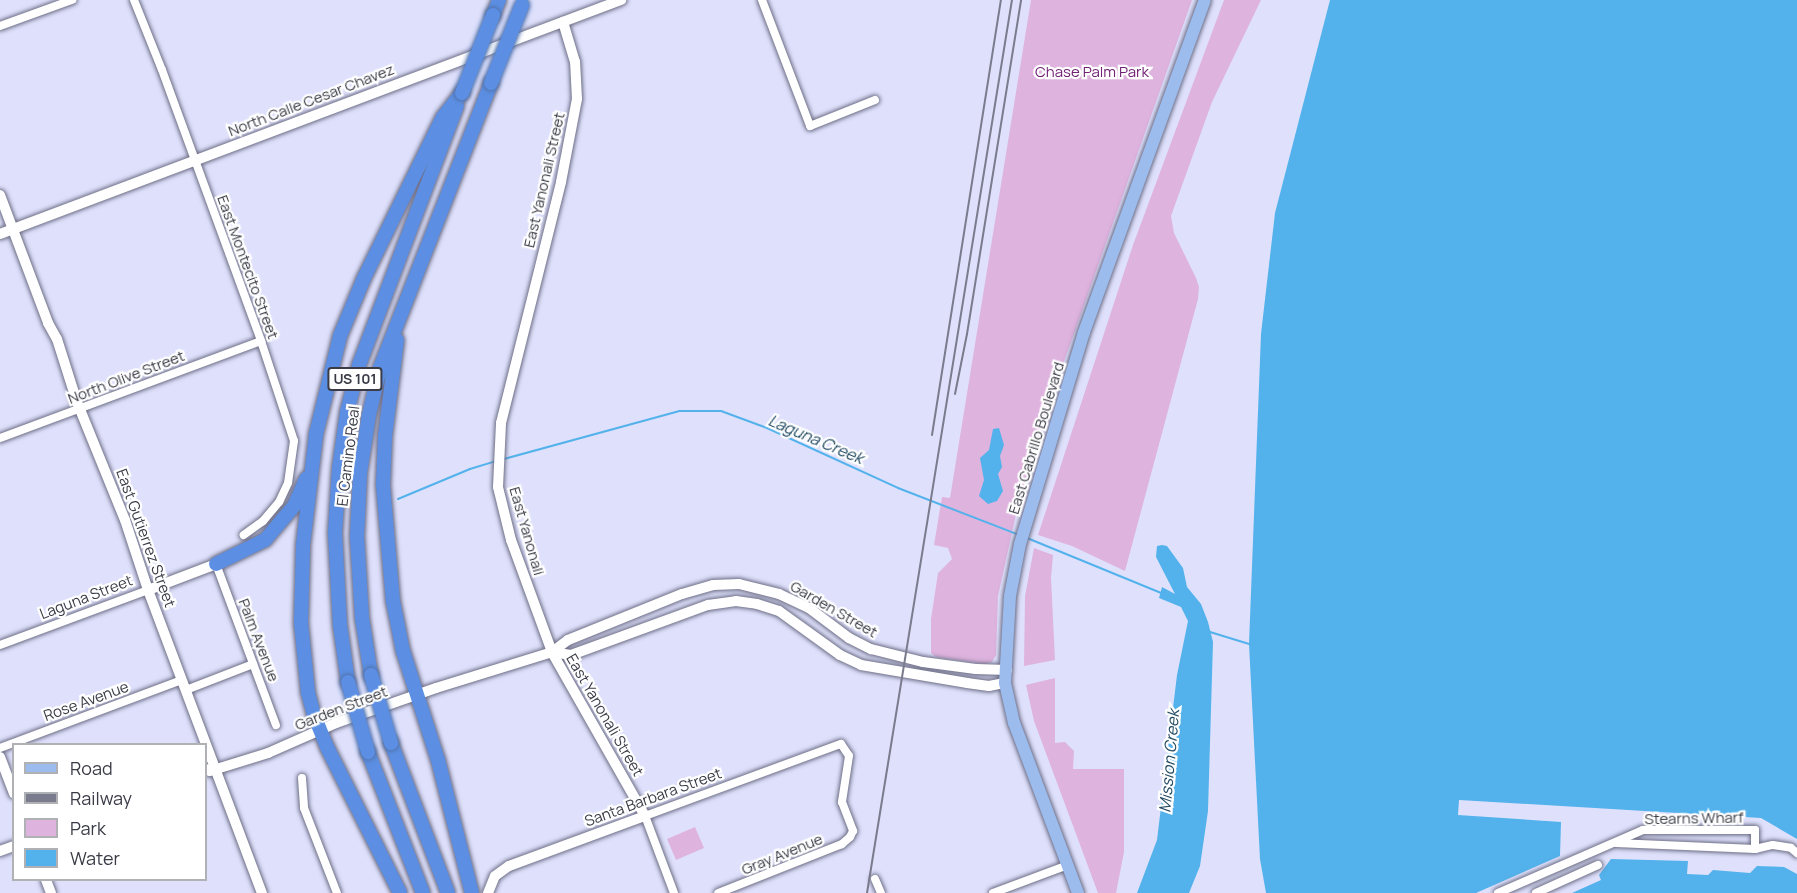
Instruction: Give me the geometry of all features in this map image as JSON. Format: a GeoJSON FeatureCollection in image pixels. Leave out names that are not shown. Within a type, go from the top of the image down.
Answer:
{"type":"FeatureCollection","features":[{"type":"Feature","properties":{"kind":"highway","name":"El Camino Real"},"geometry":{"type":"LineString","coordinates":[[423,893],[368,752],[348,682],[340,625],[335,533],[339,469],[347,412],[363,354],[499,0]]}},
{"type":"Feature","properties":{"kind":"highway","name":"El Camino Real"},"geometry":{"type":"LineString","coordinates":[[448,893],[391,743],[371,675],[358,579],[358,494],[369,415],[380,368],[523,2]]}},
{"type":"Feature","properties":{"kind":"highway"},"geometry":{"type":"LineString","coordinates":[[400,893],[320,730],[308,692],[301,623],[303,545],[313,454],[326,389],[350,309],[443,117],[462,93]]}},
{"type":"Feature","properties":{"kind":"highway"},"geometry":{"type":"LineString","coordinates":[[400,316],[385,436],[383,485],[393,601],[403,651],[438,760],[472,893]]}},
{"type":"Feature","properties":{"kind":"highway"},"geometry":{"type":"LineString","coordinates":[[216,564],[265,540],[278,528],[300,494],[313,454]]}},
{"type":"Feature","properties":{"kind":"main road","name":"East Cabrillo Boulevard"},"geometry":{"type":"LineString","coordinates":[[1078,893],[1014,723],[1005,683],[1010,596],[1025,525],[1097,293],[1205,0]]}},
{"type":"Feature","properties":{"kind":"street"},"geometry":{"type":"LineString","coordinates":[[0,26],[72,0]]}},
{"type":"Feature","properties":{"kind":"street","name":"East Montecito Street"},"geometry":{"type":"LineString","coordinates":[[134,0],[261,341],[294,441],[288,483],[279,502],[263,521],[244,535]]}},
{"type":"Feature","properties":{"kind":"street","name":"North Calle Cesar Chavez"},"geometry":{"type":"LineString","coordinates":[[0,234],[621,0]]}},
{"type":"Feature","properties":{"kind":"street"},"geometry":{"type":"LineString","coordinates":[[762,0],[810,126],[874,100]]}},
{"type":"Feature","properties":{"kind":"street","name":"East Yanonali Street"},"geometry":{"type":"LineString","coordinates":[[536,274],[561,182],[577,99],[575,62],[564,22]]}},
{"type":"Feature","properties":{"kind":"street","name":"East Gutierrez Street"},"geometry":{"type":"LineString","coordinates":[[0,195],[57,339],[80,410],[114,490],[184,685],[201,743]]}},
{"type":"Feature","properties":{"kind":"street","name":"East Yanonali"},"geometry":{"type":"LineString","coordinates":[[536,274],[498,444],[497,473],[500,502],[511,540],[552,652]]}},
{"type":"Feature","properties":{"kind":"street","name":"North Olive Street"},"geometry":{"type":"LineString","coordinates":[[0,438],[261,341]]}},
{"type":"Feature","properties":{"kind":"street","name":"Laguna Street"},"geometry":{"type":"LineString","coordinates":[[0,645],[216,564]]}},
{"type":"Feature","properties":{"kind":"street","name":"Palm Avenue"},"geometry":{"type":"LineString","coordinates":[[216,564],[276,725]]}},
{"type":"Feature","properties":{"kind":"street","name":"Garden Street"},"geometry":{"type":"LineString","coordinates":[[209,772],[268,753],[320,730],[418,694],[552,652],[565,641],[682,594],[726,584],[764,589],[788,597],[870,649],[923,662],[976,669],[1007,670]]}},
{"type":"Feature","properties":{"kind":"street","name":"Garden Street"},"geometry":{"type":"LineString","coordinates":[[552,652],[571,655],[708,605],[736,601],[757,604],[779,611],[840,654],[861,664],[989,686],[1005,683]]}},
{"type":"Feature","properties":{"kind":"street","name":"East Yanonali Street"},"geometry":{"type":"LineString","coordinates":[[552,652],[645,816],[674,893]]}},
{"type":"Feature","properties":{"kind":"street","name":"Rose Avenue"},"geometry":{"type":"LineString","coordinates":[[15,743],[253,664]]}},
{"type":"Feature","properties":{"kind":"street","name":"Santa Barbara Street"},"geometry":{"type":"LineString","coordinates":[[488,893],[495,876],[509,866],[841,744],[849,756],[842,802],[852,825],[852,834]]}},
{"type":"Feature","properties":{"kind":"street"},"geometry":{"type":"LineString","coordinates":[[0,757],[12,788]]}},
{"type":"Feature","properties":{"kind":"street","name":"East Gutierrez Street"},"geometry":{"type":"LineString","coordinates":[[209,772],[262,893]]}},
{"type":"Feature","properties":{"kind":"street"},"geometry":{"type":"LineString","coordinates":[[302,778],[304,808],[337,893]]}},
{"type":"Feature","properties":{"kind":"street","name":"Stearns Wharf"},"geometry":{"type":"LineString","coordinates":[[1498,893],[1515,890],[1643,830],[1755,830],[1755,849]]}},
{"type":"Feature","properties":{"kind":"street","name":"Gray Avenue"},"geometry":{"type":"LineString","coordinates":[[718,893],[842,844],[852,834]]}},
{"type":"Feature","properties":{"kind":"street","name":"Stearns Wharf"},"geometry":{"type":"LineString","coordinates":[[1616,843],[1755,849],[1773,845],[1791,848],[1797,853]]}},
{"type":"Feature","properties":{"kind":"street"},"geometry":{"type":"LineString","coordinates":[[993,893],[1068,865]]}},
{"type":"Feature","properties":{"kind":"street"},"geometry":{"type":"LineString","coordinates":[[1536,893],[1598,865]]}},
{"type":"Feature","properties":{"kind":"street"},"geometry":{"type":"LineString","coordinates":[[875,879],[881,893]]}},
{"type":"Feature","properties":{"kind":"green space","name":"Chase Palm Park"},"geometry":{"type":"Polygon","coordinates":[[[1031,0],[1192,0],[1059,376],[1017,510],[998,596],[996,655],[992,662],[985,664],[936,657],[931,653],[931,619],[938,573],[952,559],[948,548],[934,545],[942,497],[950,498],[1031,0]]]}},
{"type":"Feature","properties":{"kind":"green space","name":"Chase Palm Park"},"geometry":{"type":"Polygon","coordinates":[[[1224,0],[1261,0],[1212,102],[1171,216],[1174,233],[1199,287],[1198,299],[1125,571],[1072,546],[1038,535],[1133,245],[1224,0]]]}},
{"type":"Feature","properties":{"kind":"green space"},"geometry":{"type":"Polygon","coordinates":[[[1034,548],[1053,555],[1051,578],[1055,660],[1024,666],[1025,596],[1034,548]]]}},
{"type":"Feature","properties":{"kind":"green space"},"geometry":{"type":"Polygon","coordinates":[[[1055,678],[1055,743],[1065,742],[1074,751],[1073,769],[1124,769],[1124,852],[1116,893],[1098,893],[1034,721],[1026,685],[1055,678]]]}},
{"type":"Feature","properties":{"kind":"green space"},"geometry":{"type":"Polygon","coordinates":[[[695,827],[704,848],[676,860],[667,839],[695,827]]]}},
{"type":"Feature","properties":{"kind":"water"},"geometry":{"type":"Polygon","coordinates":[[[1330,0],[1797,0],[1797,893],[1266,893],[1260,859],[1249,644],[1261,334],[1275,213],[1330,0]]]}},
{"type":"Feature","properties":{"kind":"water"},"geometry":{"type":"Polygon","coordinates":[[[999,428],[1004,445],[1000,456],[1002,467],[998,474],[1003,491],[997,501],[988,504],[979,496],[984,480],[980,458],[989,450],[993,429],[999,428]]]}},
{"type":"Feature","properties":{"kind":"water","name":"Mission Creek"},"geometry":{"type":"Polygon","coordinates":[[[1157,546],[1167,546],[1183,568],[1187,587],[1201,604],[1213,642],[1208,811],[1200,866],[1189,893],[1137,893],[1157,840],[1177,675],[1188,621],[1181,607],[1159,598],[1162,587],[1175,594],[1156,557],[1157,546]]]}},
{"type":"Feature","properties":{"kind":"pier"},"geometry":{"type":"Polygon","coordinates":[[[1459,800],[1761,818],[1797,839],[1797,874],[1784,867],[1757,866],[1750,873],[1713,870],[1708,875],[1687,874],[1688,861],[1611,859],[1599,875],[1601,880],[1572,893],[1476,893],[1560,856],[1561,822],[1458,815],[1459,800]]]}},
{"type":"Feature","properties":{"kind":"waterway","name":"Laguna Creek"},"geometry":{"type":"LineString","coordinates":[[504,459],[679,411],[721,411],[767,428],[898,488],[1019,535]]}},
{"type":"Feature","properties":{"kind":"waterway","name":"Laguna Creek"},"geometry":{"type":"LineString","coordinates":[[398,499],[470,469],[496,461]]}},
{"type":"Feature","properties":{"kind":"waterway","name":"Laguna Creek"},"geometry":{"type":"LineString","coordinates":[[1027,538],[1161,593]]}},
{"type":"Feature","properties":{"kind":"waterway"},"geometry":{"type":"LineString","coordinates":[[1210,632],[1249,644]]}},
{"type":"Feature","properties":{"kind":"railway"},"geometry":{"type":"LineString","coordinates":[[932,435],[1001,0]]}},
{"type":"Feature","properties":{"kind":"railway"},"geometry":{"type":"LineString","coordinates":[[867,893],[1012,0]]}},
{"type":"Feature","properties":{"kind":"railway"},"geometry":{"type":"LineString","coordinates":[[955,394],[967,334],[1021,0]]}}]}
